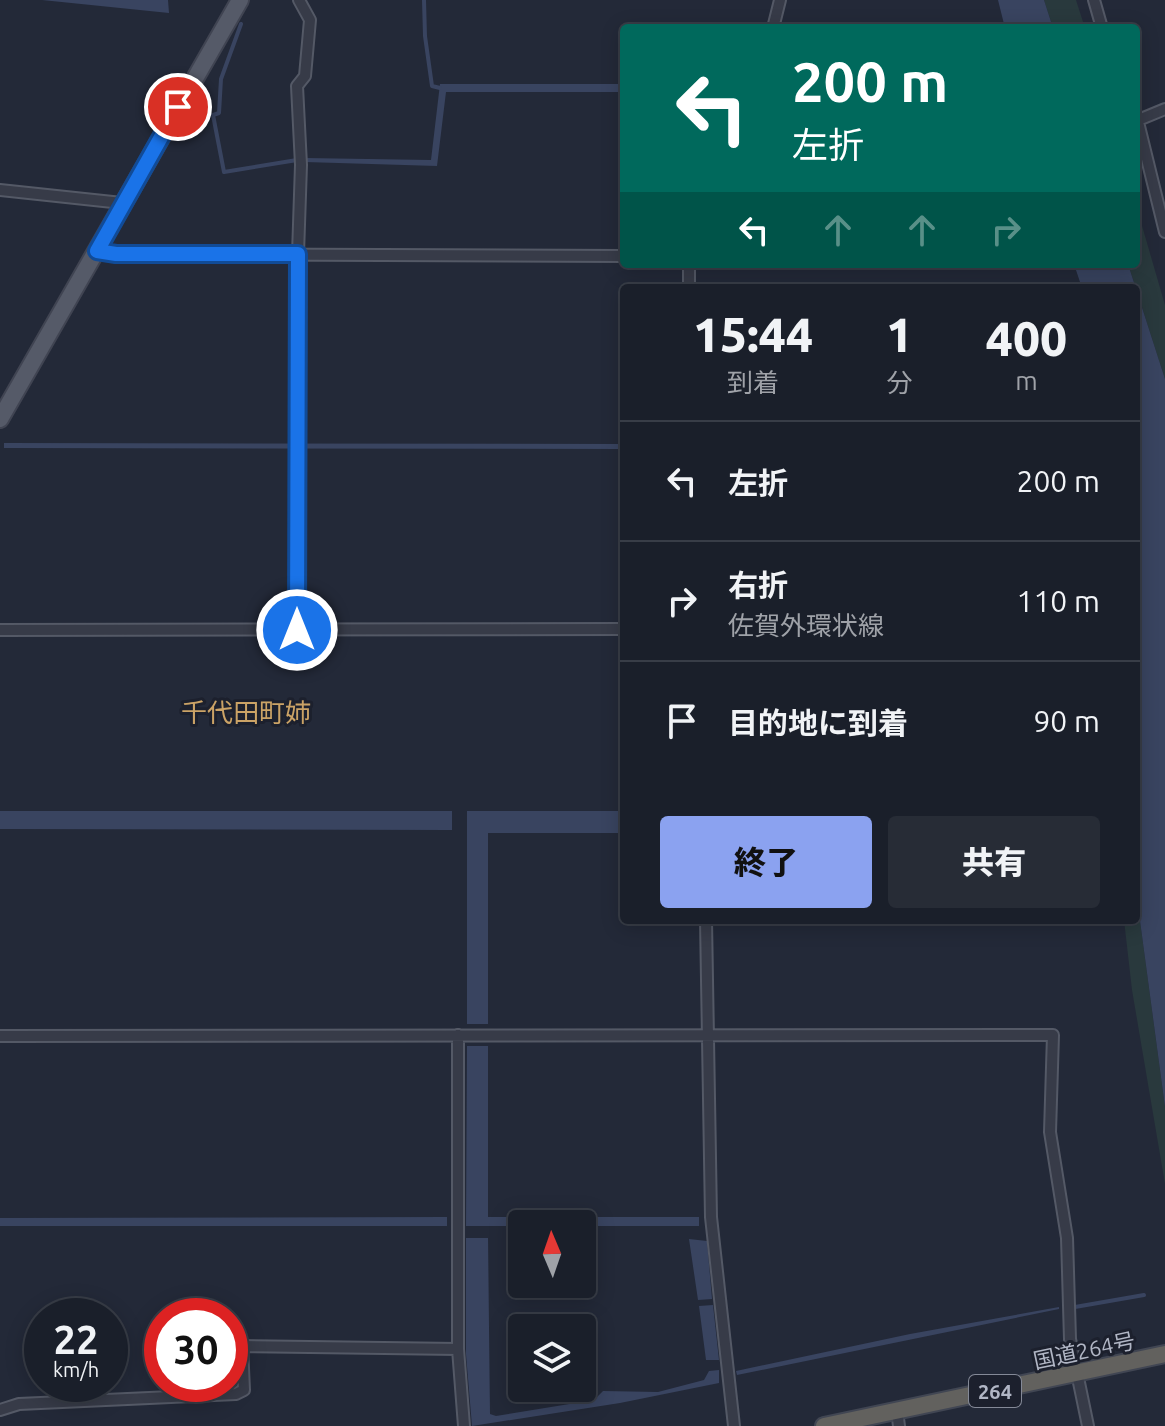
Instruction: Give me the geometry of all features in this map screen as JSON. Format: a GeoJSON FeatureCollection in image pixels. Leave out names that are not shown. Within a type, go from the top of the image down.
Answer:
{"type":"FeatureCollection","features":[{"type":"Feature","properties":{"kind":"highway","name":"国道264号"},"geometry":{"type":"LineString","coordinates":[[824,1426],[898,1419],[1165,1354]]}},
{"type":"Feature","properties":{"kind":"main road"},"geometry":{"type":"LineString","coordinates":[[0,419],[240,0]]}},
{"type":"Feature","properties":{"kind":"street"},"geometry":{"type":"LineString","coordinates":[[297,630],[301,165],[297,86],[305,76],[310,20],[299,0]]}},
{"type":"Feature","properties":{"kind":"street"},"geometry":{"type":"LineString","coordinates":[[774,24],[780,0]]}},
{"type":"Feature","properties":{"kind":"street"},"geometry":{"type":"LineString","coordinates":[[1094,0],[1101,24]]}},
{"type":"Feature","properties":{"kind":"street"},"geometry":{"type":"LineString","coordinates":[[1140,117],[1165,109]]}},
{"type":"Feature","properties":{"kind":"street"},"geometry":{"type":"LineString","coordinates":[[1140,130],[1165,232]]}},
{"type":"Feature","properties":{"kind":"street"},"geometry":{"type":"LineString","coordinates":[[0,190],[122,203]]}},
{"type":"Feature","properties":{"kind":"street"},"geometry":{"type":"LineString","coordinates":[[97,251],[116,254],[620,256]]}},
{"type":"Feature","properties":{"kind":"street"},"geometry":{"type":"LineString","coordinates":[[0,630],[620,629]]}},
{"type":"Feature","properties":{"kind":"street"},"geometry":{"type":"LineString","coordinates":[[706,924],[711,1217],[734,1426]]}},
{"type":"Feature","properties":{"kind":"street"},"geometry":{"type":"LineString","coordinates":[[458,1035],[458,1349],[464,1426]]}},
{"type":"Feature","properties":{"kind":"street"},"geometry":{"type":"LineString","coordinates":[[0,1036],[1053,1035],[1050,1132],[1067,1238],[1070,1339],[1088,1426]]}},
{"type":"Feature","properties":{"kind":"street"},"geometry":{"type":"LineString","coordinates":[[0,1410],[19,1404],[236,1394],[244,1390],[242,1346],[458,1349]]}},
{"type":"Feature","properties":{"kind":"shaded area"},"geometry":{"type":"Polygon","coordinates":[[[1044,0],[1076,0],[1084,24],[1052,24],[1044,0]]]}},
{"type":"Feature","properties":{"kind":"shaded area"},"geometry":{"type":"Polygon","coordinates":[[[1140,219],[1165,305],[1165,379],[1140,301],[1140,284],[1134,284],[1129,268],[1140,268],[1140,219]]]}},
{"type":"Feature","properties":{"kind":"shaded area"},"geometry":{"type":"Polygon","coordinates":[[[1140,921],[1165,1107],[1165,1184],[1132,990],[1124,924],[1140,924],[1140,921]]]}},
{"type":"Feature","properties":{"kind":"water"},"geometry":{"type":"Polygon","coordinates":[[[42,0],[168,0],[169,13],[42,0]]]}},
{"type":"Feature","properties":{"kind":"water"},"geometry":{"type":"Polygon","coordinates":[[[998,0],[1044,0],[1052,24],[1004,24],[998,0]]]}},
{"type":"Feature","properties":{"kind":"water"},"geometry":{"type":"Polygon","coordinates":[[[440,84],[620,84],[620,92],[446,92],[437,166],[305,162],[305,158],[431,160],[440,84]]]}},
{"type":"Feature","properties":{"kind":"water"},"geometry":{"type":"Polygon","coordinates":[[[1075,268],[1129,268],[1135,284],[1081,284],[1075,268]]]}},
{"type":"Feature","properties":{"kind":"water"},"geometry":{"type":"Polygon","coordinates":[[[1140,301],[1165,379],[1165,1107],[1140,921],[1140,301]]]}},
{"type":"Feature","properties":{"kind":"water"},"geometry":{"type":"Polygon","coordinates":[[[4,443],[620,444],[620,449],[4,448],[4,443]]]}},
{"type":"Feature","properties":{"kind":"water"},"geometry":{"type":"Polygon","coordinates":[[[0,811],[452,811],[452,830],[0,829],[0,811]]]}},
{"type":"Feature","properties":{"kind":"water"},"geometry":{"type":"Polygon","coordinates":[[[467,811],[620,811],[620,833],[488,833],[488,1024],[467,1024],[467,811]]]}},
{"type":"Feature","properties":{"kind":"water"},"geometry":{"type":"Polygon","coordinates":[[[467,1046],[488,1046],[488,1217],[508,1217],[508,1226],[466,1226],[467,1046]]]}},
{"type":"Feature","properties":{"kind":"water"},"geometry":{"type":"Polygon","coordinates":[[[447,1217],[447,1226],[0,1226],[0,1218],[447,1217]]]}},
{"type":"Feature","properties":{"kind":"water"},"geometry":{"type":"Polygon","coordinates":[[[596,1217],[699,1217],[699,1226],[596,1226],[596,1217]]]}},
{"type":"Feature","properties":{"kind":"water"},"geometry":{"type":"Polygon","coordinates":[[[466,1238],[488,1238],[490,1414],[496,1416],[596,1402],[603,1391],[658,1392],[704,1380],[709,1371],[719,1370],[719,1383],[620,1403],[472,1426],[466,1354],[466,1238]]]}},
{"type":"Feature","properties":{"kind":"water"},"geometry":{"type":"Polygon","coordinates":[[[689,1239],[707,1241],[712,1299],[698,1300],[689,1239]]]}},
{"type":"Feature","properties":{"kind":"water"},"geometry":{"type":"Polygon","coordinates":[[[713,1305],[719,1360],[706,1360],[699,1306],[713,1305]]]}},
{"type":"Feature","properties":{"kind":"water"},"geometry":{"type":"Polygon","coordinates":[[[1059,1307],[737,1375],[736,1371],[910,1334],[1059,1307]]]}},
{"type":"Feature","properties":{"kind":"waterway"},"geometry":{"type":"LineString","coordinates":[[424,0],[432,86],[440,88]]}},
{"type":"Feature","properties":{"kind":"waterway"},"geometry":{"type":"LineString","coordinates":[[241,24],[221,79],[219,113],[213,115],[224,172],[297,160]]}},
{"type":"Feature","properties":{"kind":"waterway"},"geometry":{"type":"LineString","coordinates":[[1075,1307],[1144,1295]]}},
{"type":"Feature","properties":{"kind":"district","name":"千代田町姉"},"geometry":{"type":"Point","coordinates":[246,712]}},
{"type":"Feature","properties":{"kind":"route"},"geometry":{"type":"LineString","coordinates":[[178,107],[97,251],[116,254],[298,254],[297,630]]}}]}
